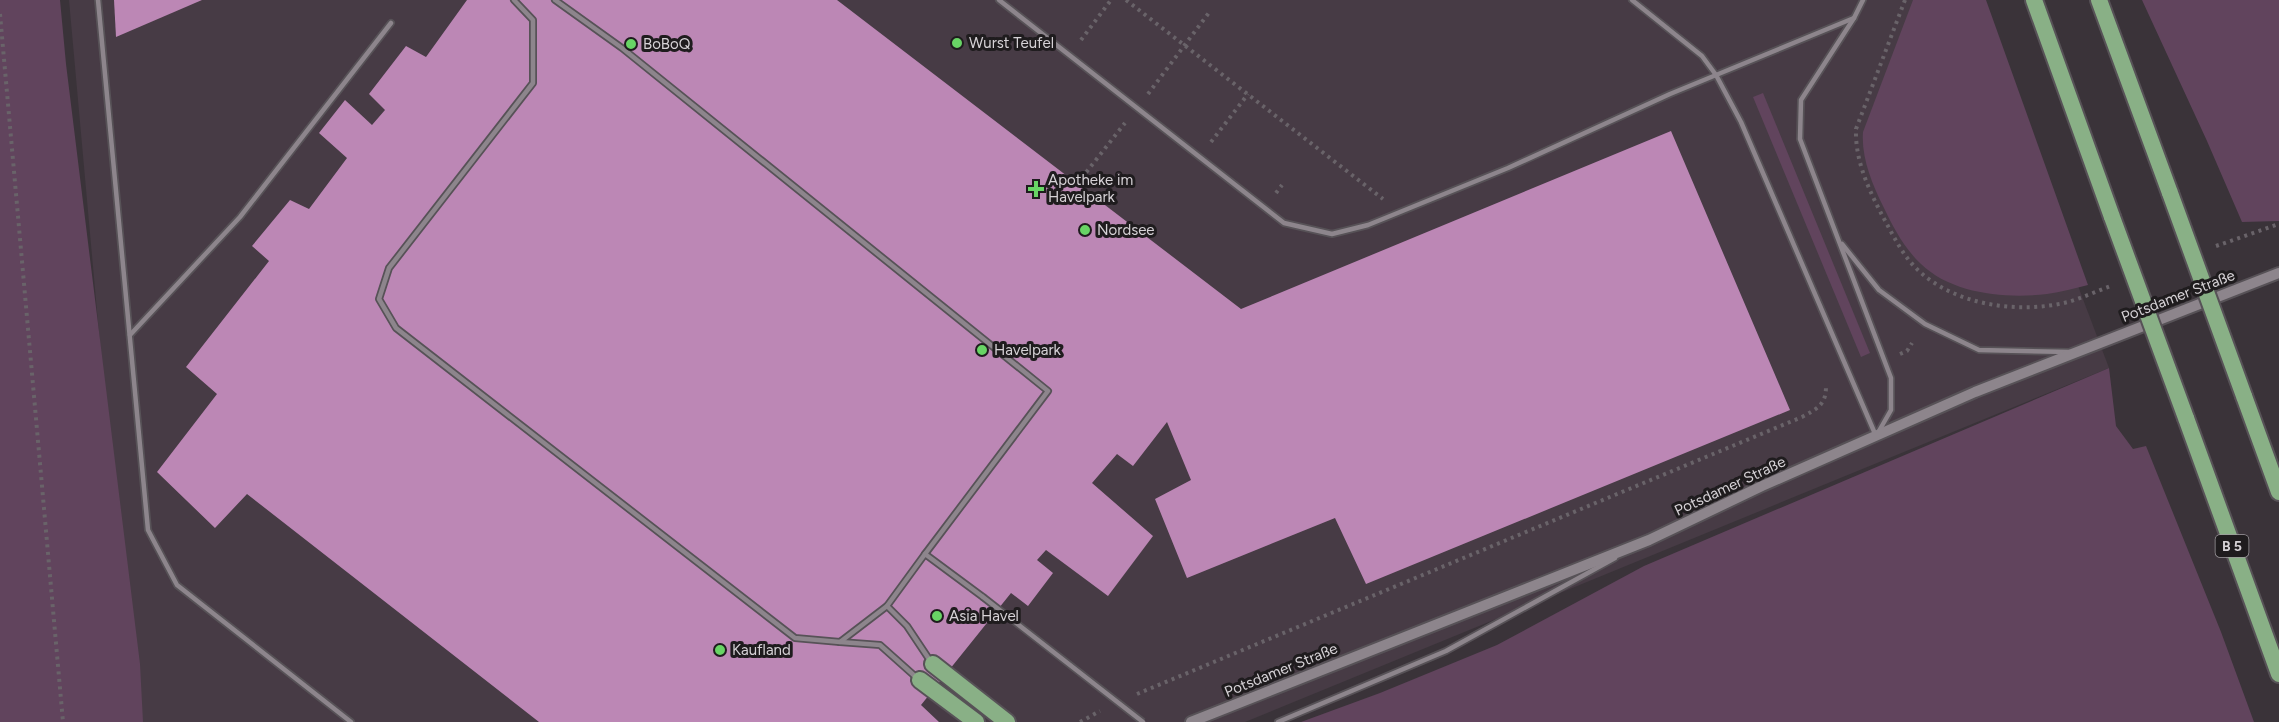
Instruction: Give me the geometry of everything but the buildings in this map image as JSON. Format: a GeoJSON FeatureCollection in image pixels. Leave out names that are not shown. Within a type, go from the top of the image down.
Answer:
{"type":"FeatureCollection","features":[{"type":"Feature","properties":{"kind":"highway","name":"B 5"},"geometry":{"type":"LineString","coordinates":[[2034,0],[2279,674]]}},
{"type":"Feature","properties":{"kind":"highway"},"geometry":{"type":"LineString","coordinates":[[2099,0],[2279,492]]}},
{"type":"Feature","properties":{"kind":"highway"},"geometry":{"type":"LineString","coordinates":[[933,664],[1007,722]]}},
{"type":"Feature","properties":{"kind":"highway"},"geometry":{"type":"LineString","coordinates":[[920,680],[976,722]]}},
{"type":"Feature","properties":{"kind":"street","name":"Potsdamer Straße"},"geometry":{"type":"LineString","coordinates":[[1191,722],[1650,540],[1762,486],[1975,392],[2279,273]]}},
{"type":"Feature","properties":{"kind":"lane"},"geometry":{"type":"LineString","coordinates":[[98,0],[148,530],[177,585],[351,722]]}},
{"type":"Feature","properties":{"kind":"lane"},"geometry":{"type":"LineString","coordinates":[[514,0],[533,20],[533,83],[388,268],[379,299],[396,328],[795,638],[880,645],[920,680]]}},
{"type":"Feature","properties":{"kind":"lane"},"geometry":{"type":"LineString","coordinates":[[555,0],[631,56],[1048,391],[887,606],[840,642]]}},
{"type":"Feature","properties":{"kind":"lane"},"geometry":{"type":"LineString","coordinates":[[999,0],[1284,223],[1332,234],[1368,225],[1508,168],[1670,94],[1854,18]]}},
{"type":"Feature","properties":{"kind":"lane"},"geometry":{"type":"LineString","coordinates":[[1632,0],[1702,56],[1716,75],[1741,122],[1876,436]]}},
{"type":"Feature","properties":{"kind":"lane"},"geometry":{"type":"LineString","coordinates":[[1863,0],[1854,18],[1801,100],[1800,139],[1891,378],[1891,410],[1876,436]]}},
{"type":"Feature","properties":{"kind":"lane"},"geometry":{"type":"LineString","coordinates":[[130,335],[240,217],[391,23]]}},
{"type":"Feature","properties":{"kind":"lane"},"geometry":{"type":"LineString","coordinates":[[1838,240],[1879,290],[1924,324],[1979,350],[2076,352]]}},
{"type":"Feature","properties":{"kind":"lane"},"geometry":{"type":"LineString","coordinates":[[1278,722],[1446,651],[1650,540]]}},
{"type":"Feature","properties":{"kind":"lane"},"geometry":{"type":"LineString","coordinates":[[925,554],[1143,722]]}},
{"type":"Feature","properties":{"kind":"lane"},"geometry":{"type":"LineString","coordinates":[[887,606],[907,626],[933,664]]}},
{"type":"Feature","properties":{"kind":"path"},"geometry":{"type":"LineString","coordinates":[[1070,56],[1111,0]]}},
{"type":"Feature","properties":{"kind":"path"},"geometry":{"type":"LineString","coordinates":[[1126,0],[1386,201]]}},
{"type":"Feature","properties":{"kind":"path"},"geometry":{"type":"LineString","coordinates":[[1905,0],[1857,129],[1856,146],[1860,164],[1875,202],[1900,249],[1920,272],[1945,289]]}},
{"type":"Feature","properties":{"kind":"path"},"geometry":{"type":"LineString","coordinates":[[0,14],[63,722]]}},
{"type":"Feature","properties":{"kind":"path"},"geometry":{"type":"LineString","coordinates":[[1200,157],[1248,94]]}},
{"type":"Feature","properties":{"kind":"path"},"geometry":{"type":"LineString","coordinates":[[1900,354],[1907,351],[1912,343]]}},
{"type":"Feature","properties":{"kind":"path"},"geometry":{"type":"LineString","coordinates":[[1135,694],[1802,417],[1817,409],[1826,398],[1826,386]]}},
{"type":"Feature","properties":{"kind":"path"},"geometry":{"type":"LineString","coordinates":[[1080,722],[1107,708]]}},
{"type":"Feature","properties":{"kind":"shaded area"},"geometry":{"type":"Polygon","coordinates":[[[0,0],[60,0],[140,664],[143,722],[0,722],[0,0]]]}},
{"type":"Feature","properties":{"kind":"shaded area"},"geometry":{"type":"Polygon","coordinates":[[[69,0],[1970,0],[2109,368],[1245,722],[134,722],[69,0]]]}},
{"type":"Feature","properties":{"kind":"shaded area"},"geometry":{"type":"Polygon","coordinates":[[[1913,0],[1986,0],[2088,285],[2052,293],[2014,296],[1964,288],[1948,282],[1921,264],[1899,237],[1871,180],[1864,151],[1863,132],[1913,0]]]}},
{"type":"Feature","properties":{"kind":"shaded area"},"geometry":{"type":"Polygon","coordinates":[[[2142,0],[2279,0],[2279,221],[2242,222],[2142,0]]]}},
{"type":"Feature","properties":{"kind":"shaded area"},"geometry":{"type":"Polygon","coordinates":[[[1763,93],[1870,353],[1861,357],[1753,97],[1763,93]]]}},
{"type":"Feature","properties":{"kind":"shaded area"},"geometry":{"type":"Polygon","coordinates":[[[2109,368],[2116,426],[2133,449],[2146,446],[2221,632],[2254,722],[1301,722],[1380,693],[1497,645],[1644,566],[2109,368]]]}},
{"type":"Feature","properties":{"kind":"place","name":"Wurst Teufel"},"geometry":{"type":"Point","coordinates":[957,43]}},
{"type":"Feature","properties":{"kind":"place","name":"BoBoQ"},"geometry":{"type":"Point","coordinates":[631,44]}},
{"type":"Feature","properties":{"kind":"place","name":"Apotheke im Havelpark"},"geometry":{"type":"Point","coordinates":[1036,189]}},
{"type":"Feature","properties":{"kind":"place","name":"Nordsee"},"geometry":{"type":"Point","coordinates":[1085,230]}},
{"type":"Feature","properties":{"kind":"place","name":"Havelpark"},"geometry":{"type":"Point","coordinates":[982,350]}},
{"type":"Feature","properties":{"kind":"place","name":"Asia Havel"},"geometry":{"type":"Point","coordinates":[937,616]}},
{"type":"Feature","properties":{"kind":"place","name":"Kaufland"},"geometry":{"type":"Point","coordinates":[720,650]}}]}
